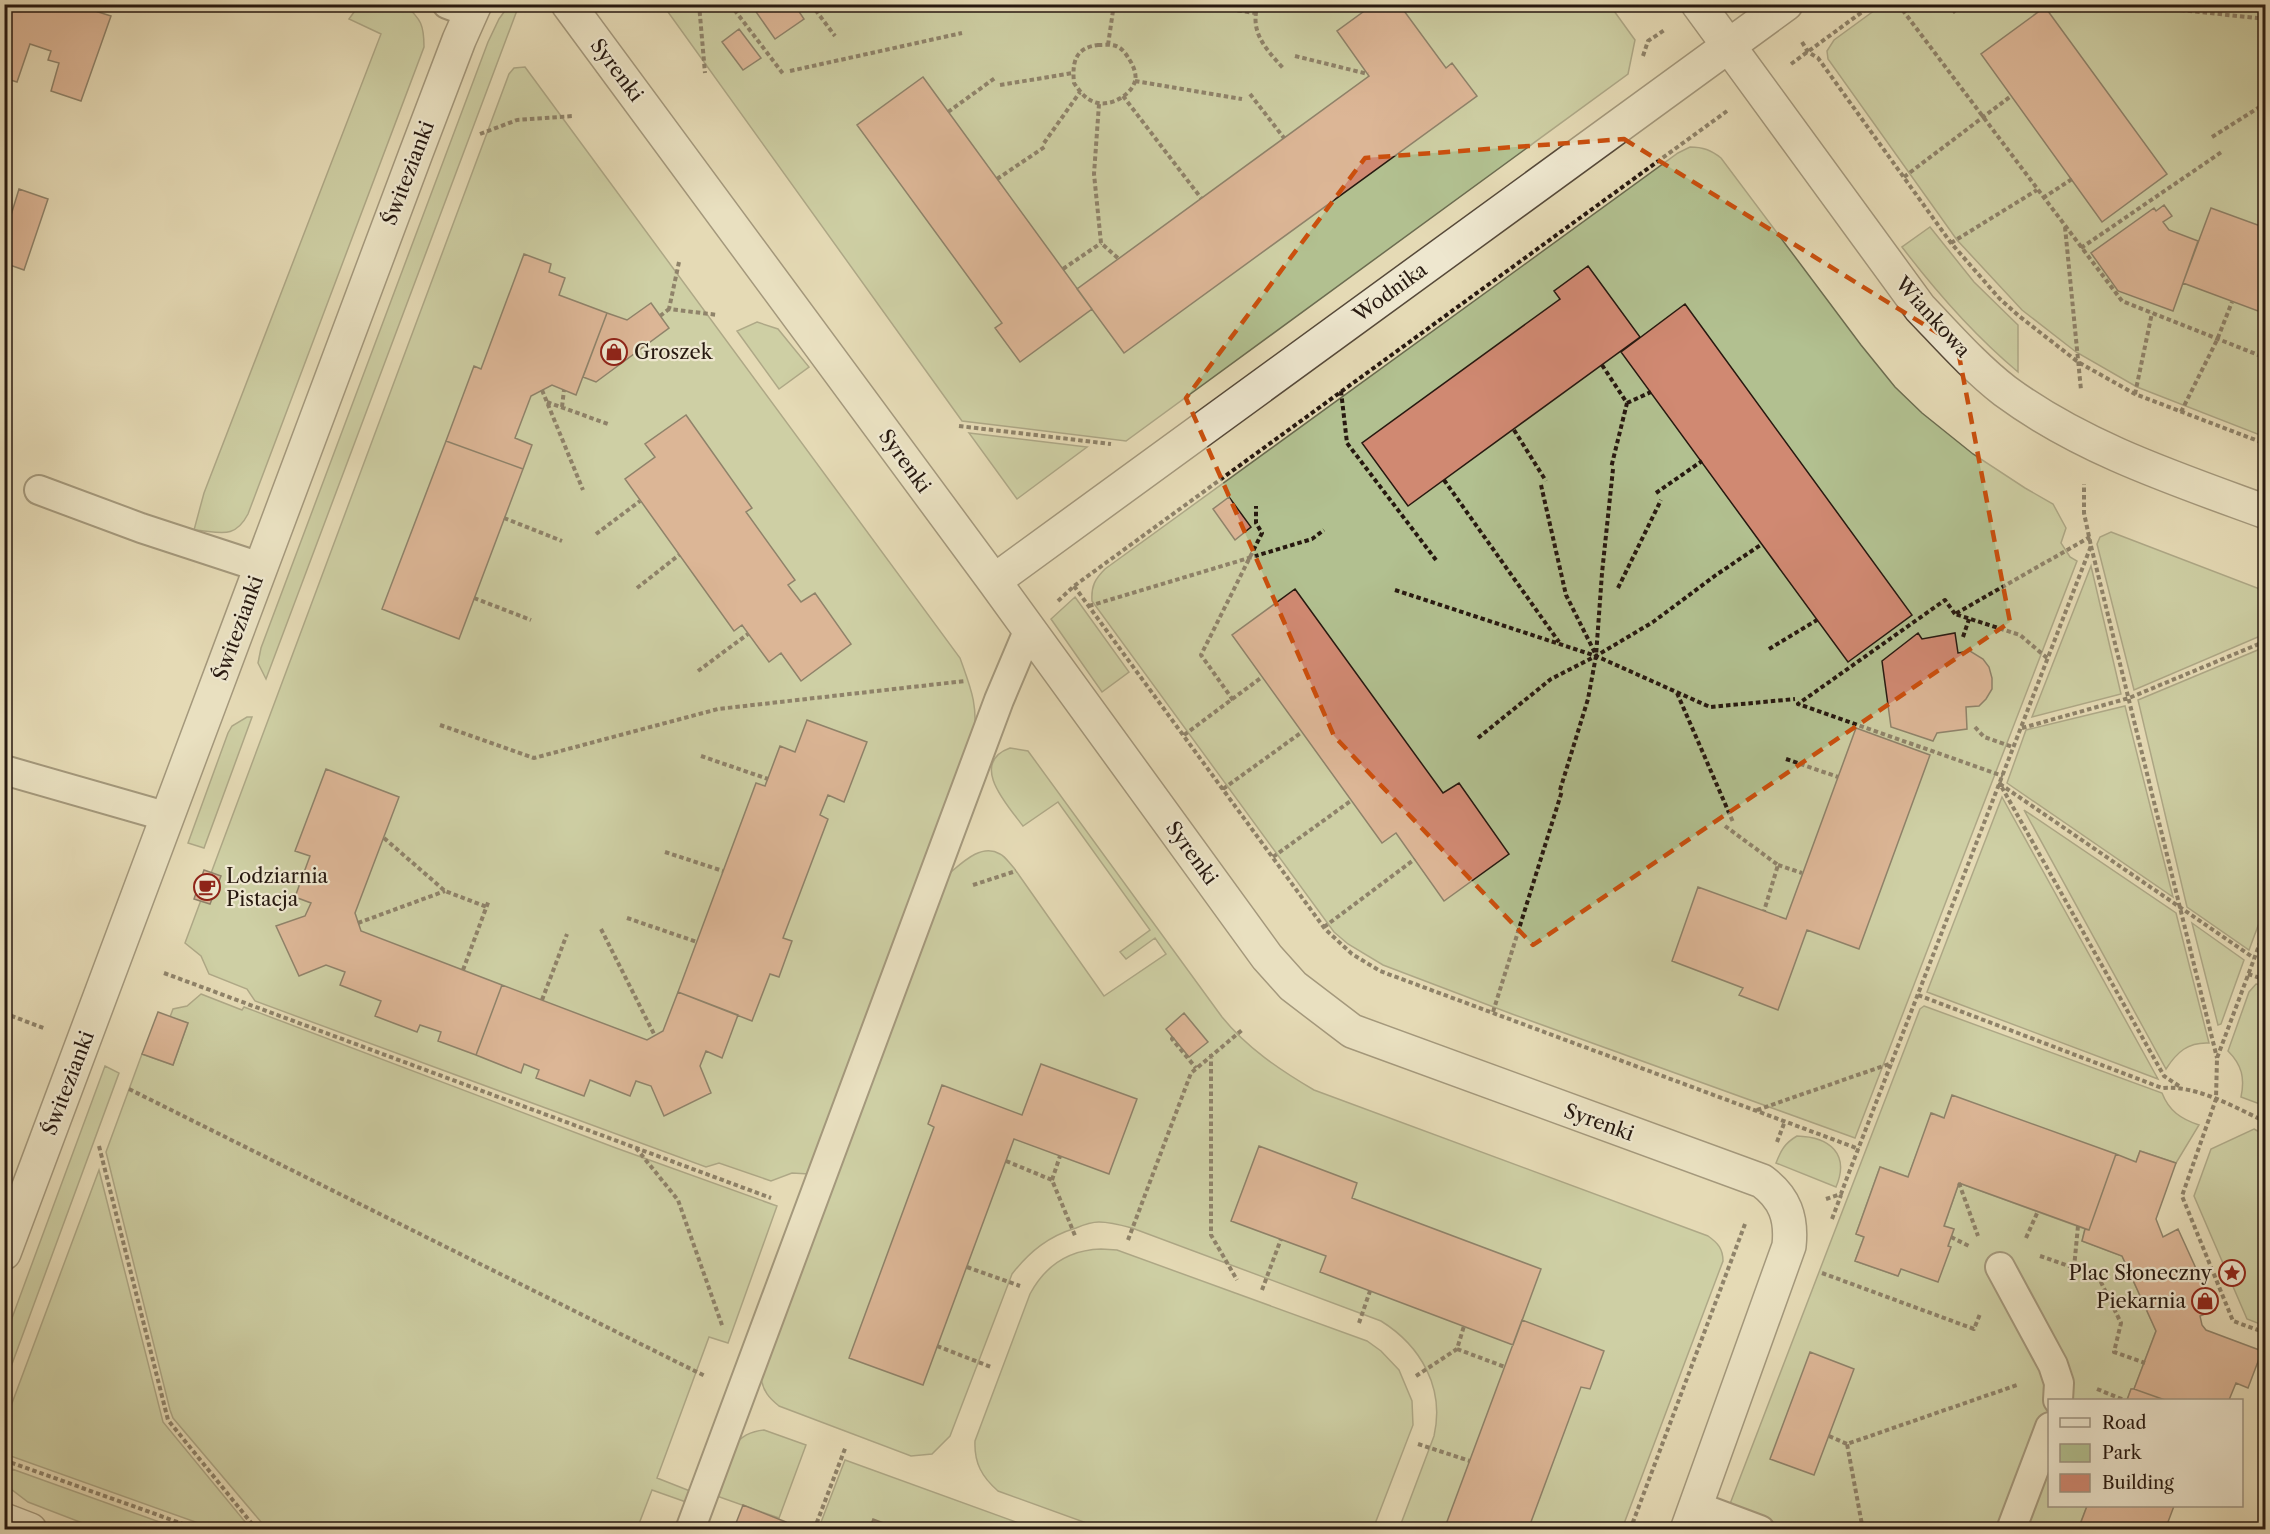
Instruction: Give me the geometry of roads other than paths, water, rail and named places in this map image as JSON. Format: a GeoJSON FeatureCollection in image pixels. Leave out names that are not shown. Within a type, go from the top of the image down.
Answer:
{"type":"FeatureCollection","features":[{"type":"Feature","properties":{"kind":"street","name":"Syrenki"},"geometry":{"type":"LineString","coordinates":[[568,4],[994,581],[1267,957],[1293,986],[1352,1031],[1762,1181],[1775,1191],[1786,1211],[1791,1228],[1789,1246],[1692,1518]]}},
{"type":"Feature","properties":{"kind":"street","name":"Wiankowa"},"geometry":{"type":"LineString","coordinates":[[1698,4],[1920,308],[1957,347],[2005,390],[2061,427],[2142,466],[2265,512]]}},
{"type":"Feature","properties":{"kind":"street","name":"Świtezianki"},"geometry":{"type":"LineString","coordinates":[[4,1253],[442,83],[464,7]]}},
{"type":"Feature","properties":{"kind":"street","name":"Wodnika"},"geometry":{"type":"LineString","coordinates":[[994,581],[1783,7]]}},
{"type":"Feature","properties":{"kind":"street"},"geometry":{"type":"LineString","coordinates":[[4,1520],[30,1530]]}},
{"type":"Feature","properties":{"kind":"lane"},"geometry":{"type":"LineString","coordinates":[[39,490],[141,528],[260,567]]}},
{"type":"Feature","properties":{"kind":"lane"},"geometry":{"type":"LineString","coordinates":[[690,1530],[996,710],[1029,629]]}},
{"type":"Feature","properties":{"kind":"lane"},"geometry":{"type":"LineString","coordinates":[[4,770],[168,817]]}},
{"type":"Feature","properties":{"kind":"lane"},"geometry":{"type":"LineString","coordinates":[[2000,1267],[2055,1372],[2059,1383],[2058,1399]]}},
{"type":"Feature","properties":{"kind":"lane"},"geometry":{"type":"LineString","coordinates":[[2011,1530],[2048,1430]]}},
{"type":"Feature","properties":{"kind":"lane"},"geometry":{"type":"LineString","coordinates":[[1692,1518],[1760,1530]]}},
{"type":"Feature","properties":{"kind":"place","name":"Groszek"},"geometry":{"type":"Point","coordinates":[614,352]}},
{"type":"Feature","properties":{"kind":"place","name":"Lodziarnia Pistacja"},"geometry":{"type":"Point","coordinates":[207,887]}},
{"type":"Feature","properties":{"kind":"place","name":"Plac Słoneczny"},"geometry":{"type":"Point","coordinates":[2232,1273]}},
{"type":"Feature","properties":{"kind":"place","name":"Piekarnia"},"geometry":{"type":"Point","coordinates":[2205,1301]}}]}
